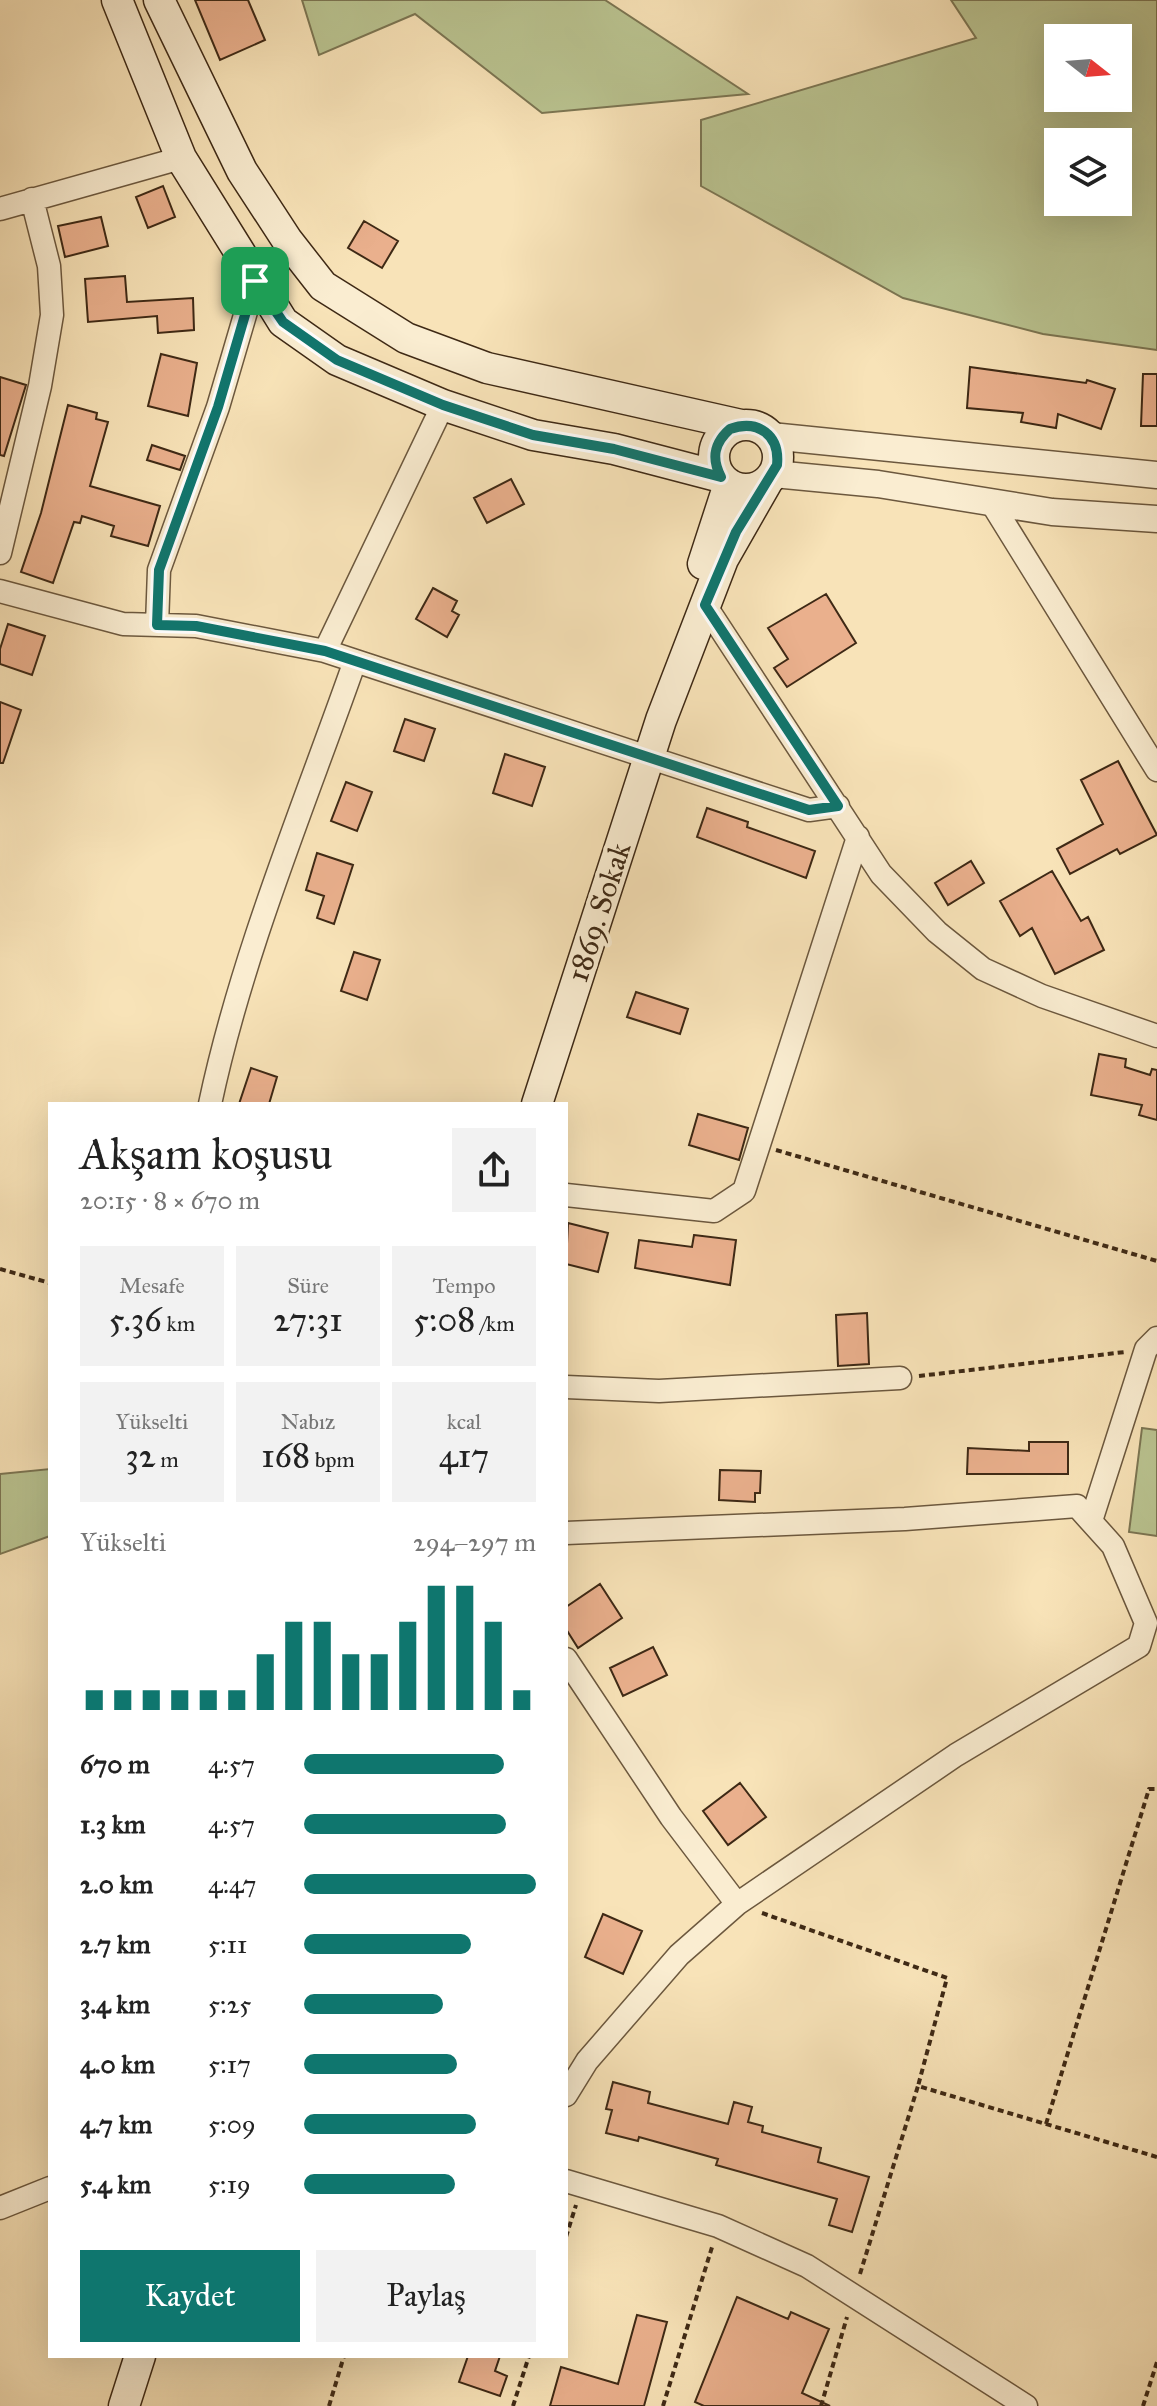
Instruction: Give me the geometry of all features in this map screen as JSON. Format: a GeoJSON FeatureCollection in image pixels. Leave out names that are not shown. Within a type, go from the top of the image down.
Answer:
{"type":"FeatureCollection","features":[{"type":"Feature","properties":{"kind":"main road"},"geometry":{"type":"LineString","coordinates":[[117,0],[181,158],[283,322],[337,360],[443,405],[533,435],[666,463],[748,489],[770,478],[778,455],[771,436],[762,429],[487,368],[406,338],[323,286],[287,240],[242,171],[159,0]]}},
{"type":"Feature","properties":{"kind":"main road"},"geometry":{"type":"LineString","coordinates":[[725,481],[714,457],[716,446],[730,429],[741,425]]}},
{"type":"Feature","properties":{"kind":"main road"},"geometry":{"type":"LineString","coordinates":[[666,463],[699,491],[706,505],[712,536]]}},
{"type":"Feature","properties":{"kind":"main road","name":"1869. Sokak"},"geometry":{"type":"LineString","coordinates":[[538,1102],[661,720],[736,532],[770,478]]}},
{"type":"Feature","properties":{"kind":"main road","name":"1869. Sokak"},"geometry":{"type":"LineString","coordinates":[[661,720],[725,481]]}},
{"type":"Feature","properties":{"kind":"main road"},"geometry":{"type":"LineString","coordinates":[[124,2406],[139,2358]]}},
{"type":"Feature","properties":{"kind":"street"},"geometry":{"type":"LineString","coordinates":[[1,205],[181,158]]}},
{"type":"Feature","properties":{"kind":"street"},"geometry":{"type":"LineString","coordinates":[[0,553],[40,386],[52,315],[49,266],[32,199]]}},
{"type":"Feature","properties":{"kind":"street"},"geometry":{"type":"LineString","coordinates":[[157,625],[159,570],[218,407],[255,281]]}},
{"type":"Feature","properties":{"kind":"street"},"geometry":{"type":"LineString","coordinates":[[325,651],[443,405]]}},
{"type":"Feature","properties":{"kind":"street"},"geometry":{"type":"LineString","coordinates":[[771,436],[1157,475]]}},
{"type":"Feature","properties":{"kind":"street"},"geometry":{"type":"LineString","coordinates":[[770,478],[878,484],[1052,512],[1157,519]]}},
{"type":"Feature","properties":{"kind":"street"},"geometry":{"type":"LineString","coordinates":[[991,502],[1157,770]]}},
{"type":"Feature","properties":{"kind":"street"},"geometry":{"type":"LineString","coordinates":[[0,591],[123,624],[196,626],[325,651],[809,810],[838,806]]}},
{"type":"Feature","properties":{"kind":"street"},"geometry":{"type":"LineString","coordinates":[[705,605],[881,874],[937,932],[983,969],[1042,996],[1157,1036]]}},
{"type":"Feature","properties":{"kind":"street"},"geometry":{"type":"LineString","coordinates":[[210,1102],[218,1066],[260,932],[355,661]]}},
{"type":"Feature","properties":{"kind":"street"},"geometry":{"type":"LineString","coordinates":[[568,1195],[714,1211],[744,1191],[858,837]]}},
{"type":"Feature","properties":{"kind":"street"},"geometry":{"type":"LineString","coordinates":[[1091,1521],[1152,1344]]}},
{"type":"Feature","properties":{"kind":"street"},"geometry":{"type":"LineString","coordinates":[[568,1387],[659,1391],[900,1378]]}},
{"type":"Feature","properties":{"kind":"street"},"geometry":{"type":"LineString","coordinates":[[568,1533],[905,1519],[1077,1506],[1113,1546],[1146,1623],[1139,1646],[956,1755],[737,1904],[679,1955],[587,2061],[568,2092]]}},
{"type":"Feature","properties":{"kind":"street"},"geometry":{"type":"LineString","coordinates":[[568,1662],[671,1817],[737,1904]]}},
{"type":"Feature","properties":{"kind":"street"},"geometry":{"type":"LineString","coordinates":[[574,2183],[718,2226],[807,2266],[1026,2406]]}},
{"type":"Feature","properties":{"kind":"street"},"geometry":{"type":"LineString","coordinates":[[0,2208],[48,2189]]}},
{"type":"Feature","properties":{"kind":"path"},"geometry":{"type":"LineString","coordinates":[[759,1145],[1157,1261]]}},
{"type":"Feature","properties":{"kind":"path"},"geometry":{"type":"LineString","coordinates":[[0,1269],[48,1282]]}},
{"type":"Feature","properties":{"kind":"path"},"geometry":{"type":"LineString","coordinates":[[900,1378],[1152,1344]]}},
{"type":"Feature","properties":{"kind":"path"},"geometry":{"type":"LineString","coordinates":[[1046,2124],[1149,1789],[1157,1789]]}},
{"type":"Feature","properties":{"kind":"path"},"geometry":{"type":"LineString","coordinates":[[737,1904],[947,1978],[918,2086],[821,2406]]}},
{"type":"Feature","properties":{"kind":"path"},"geometry":{"type":"LineString","coordinates":[[918,2086],[1157,2157]]}},
{"type":"Feature","properties":{"kind":"path"},"geometry":{"type":"LineString","coordinates":[[568,2224],[574,2183]]}},
{"type":"Feature","properties":{"kind":"path"},"geometry":{"type":"LineString","coordinates":[[663,2406],[718,2226]]}},
{"type":"Feature","properties":{"kind":"path"},"geometry":{"type":"LineString","coordinates":[[329,2406],[343,2358]]}},
{"type":"Feature","properties":{"kind":"path"},"geometry":{"type":"LineString","coordinates":[[513,2406],[528,2358]]}},
{"type":"Feature","properties":{"kind":"path"},"geometry":{"type":"LineString","coordinates":[[1143,2406],[1157,2362]]}},
{"type":"Feature","properties":{"kind":"green space"},"geometry":{"type":"Polygon","coordinates":[[[302,0],[605,0],[748,94],[542,113],[415,14],[319,55],[302,0]]]}},
{"type":"Feature","properties":{"kind":"green space"},"geometry":{"type":"Polygon","coordinates":[[[951,0],[1157,0],[1157,350],[1043,334],[903,298],[701,186],[701,120],[976,38],[951,0]]]}},
{"type":"Feature","properties":{"kind":"green space"},"geometry":{"type":"Polygon","coordinates":[[[1142,1428],[1157,1430],[1157,1536],[1129,1532],[1142,1428]]]}},
{"type":"Feature","properties":{"kind":"green space"},"geometry":{"type":"Polygon","coordinates":[[[48,1469],[48,1537],[0,1554],[0,1474],[48,1469]]]}},
{"type":"Feature","properties":{"kind":"building"},"geometry":{"type":"Polygon","coordinates":[[[195,0],[248,0],[265,40],[220,60],[195,0]]]}},
{"type":"Feature","properties":{"kind":"building"},"geometry":{"type":"Polygon","coordinates":[[[163,186],[175,217],[148,228],[136,197],[163,186]]]}},
{"type":"Feature","properties":{"kind":"building"},"geometry":{"type":"Polygon","coordinates":[[[101,217],[108,246],[65,257],[58,226],[101,217]]]}},
{"type":"Feature","properties":{"kind":"building"},"geometry":{"type":"Polygon","coordinates":[[[364,221],[398,241],[382,268],[348,248],[364,221]]]}},
{"type":"Feature","properties":{"kind":"building"},"geometry":{"type":"Polygon","coordinates":[[[125,276],[127,302],[193,298],[194,330],[158,333],[157,316],[88,322],[85,279],[125,276]]]}},
{"type":"Feature","properties":{"kind":"building"},"geometry":{"type":"Polygon","coordinates":[[[161,354],[197,363],[188,416],[148,406],[161,354]]]}},
{"type":"Feature","properties":{"kind":"building"},"geometry":{"type":"Polygon","coordinates":[[[970,367],[1086,383],[1087,380],[1115,389],[1101,429],[1058,414],[1056,428],[1021,422],[1023,413],[967,408],[970,367]]]}},
{"type":"Feature","properties":{"kind":"building"},"geometry":{"type":"Polygon","coordinates":[[[1143,374],[1157,374],[1157,426],[1141,426],[1143,374]]]}},
{"type":"Feature","properties":{"kind":"building"},"geometry":{"type":"Polygon","coordinates":[[[0,377],[26,385],[4,456],[0,455],[0,377]]]}},
{"type":"Feature","properties":{"kind":"building"},"geometry":{"type":"Polygon","coordinates":[[[68,405],[97,413],[96,419],[108,422],[90,486],[160,506],[148,546],[111,536],[114,526],[82,516],[80,523],[74,522],[53,583],[21,572],[41,513],[68,405]]]}},
{"type":"Feature","properties":{"kind":"building"},"geometry":{"type":"Polygon","coordinates":[[[152,445],[185,456],[180,470],[147,460],[152,445]]]}},
{"type":"Feature","properties":{"kind":"building"},"geometry":{"type":"Polygon","coordinates":[[[511,479],[524,504],[487,523],[474,498],[511,479]]]}},
{"type":"Feature","properties":{"kind":"building"},"geometry":{"type":"Polygon","coordinates":[[[433,588],[457,601],[452,611],[459,615],[447,637],[416,619],[433,588]]]}},
{"type":"Feature","properties":{"kind":"building"},"geometry":{"type":"Polygon","coordinates":[[[826,594],[856,643],[787,687],[774,668],[788,659],[768,628],[826,594]]]}},
{"type":"Feature","properties":{"kind":"building"},"geometry":{"type":"Polygon","coordinates":[[[8,624],[45,636],[32,675],[0,664],[0,649],[8,624]]]}},
{"type":"Feature","properties":{"kind":"building"},"geometry":{"type":"Polygon","coordinates":[[[0,702],[21,710],[3,763],[0,763],[0,702]]]}},
{"type":"Feature","properties":{"kind":"building"},"geometry":{"type":"Polygon","coordinates":[[[405,719],[435,729],[424,761],[394,751],[405,719]]]}},
{"type":"Feature","properties":{"kind":"building"},"geometry":{"type":"Polygon","coordinates":[[[505,754],[545,767],[532,806],[493,793],[505,754]]]}},
{"type":"Feature","properties":{"kind":"building"},"geometry":{"type":"Polygon","coordinates":[[[1118,761],[1157,835],[1120,854],[1117,849],[1070,874],[1057,849],[1103,824],[1081,780],[1118,761]]]}},
{"type":"Feature","properties":{"kind":"building"},"geometry":{"type":"Polygon","coordinates":[[[346,782],[372,792],[357,831],[331,821],[346,782]]]}},
{"type":"Feature","properties":{"kind":"building"},"geometry":{"type":"Polygon","coordinates":[[[707,808],[748,822],[747,827],[815,851],[806,878],[697,837],[707,808]]]}},
{"type":"Feature","properties":{"kind":"building"},"geometry":{"type":"Polygon","coordinates":[[[317,853],[353,865],[334,924],[317,918],[324,896],[306,890],[317,853]]]}},
{"type":"Feature","properties":{"kind":"building"},"geometry":{"type":"Polygon","coordinates":[[[971,861],[984,883],[948,905],[935,883],[971,861]]]}},
{"type":"Feature","properties":{"kind":"building"},"geometry":{"type":"Polygon","coordinates":[[[1052,871],[1081,921],[1088,917],[1104,950],[1055,974],[1032,928],[1020,936],[1000,901],[1052,871]]]}},
{"type":"Feature","properties":{"kind":"building"},"geometry":{"type":"Polygon","coordinates":[[[354,952],[380,960],[367,1000],[341,991],[354,952]]]}},
{"type":"Feature","properties":{"kind":"building"},"geometry":{"type":"Polygon","coordinates":[[[636,992],[688,1009],[680,1034],[627,1017],[636,992]]]}},
{"type":"Feature","properties":{"kind":"building"},"geometry":{"type":"Polygon","coordinates":[[[1099,1054],[1126,1059],[1125,1067],[1150,1075],[1152,1069],[1157,1070],[1157,1120],[1139,1115],[1142,1105],[1091,1095],[1099,1054]]]}},
{"type":"Feature","properties":{"kind":"building"},"geometry":{"type":"Polygon","coordinates":[[[251,1068],[277,1077],[270,1102],[240,1102],[251,1068]]]}},
{"type":"Feature","properties":{"kind":"building"},"geometry":{"type":"Polygon","coordinates":[[[698,1114],[748,1128],[739,1160],[689,1145],[698,1114]]]}},
{"type":"Feature","properties":{"kind":"building"},"geometry":{"type":"Polygon","coordinates":[[[568,1223],[608,1233],[598,1272],[568,1264],[568,1223]]]}},
{"type":"Feature","properties":{"kind":"building"},"geometry":{"type":"Polygon","coordinates":[[[694,1235],[736,1240],[730,1285],[635,1268],[639,1240],[692,1247],[694,1235]]]}},
{"type":"Feature","properties":{"kind":"building"},"geometry":{"type":"Polygon","coordinates":[[[867,1313],[869,1364],[838,1366],[836,1315],[867,1313]]]}},
{"type":"Feature","properties":{"kind":"building"},"geometry":{"type":"Polygon","coordinates":[[[1029,1442],[1068,1442],[1068,1474],[967,1474],[968,1448],[1029,1451],[1029,1442]]]}},
{"type":"Feature","properties":{"kind":"building"},"geometry":{"type":"Polygon","coordinates":[[[720,1470],[761,1471],[760,1493],[755,1493],[755,1502],[719,1500],[720,1470]]]}},
{"type":"Feature","properties":{"kind":"building"},"geometry":{"type":"Polygon","coordinates":[[[600,1584],[622,1618],[578,1648],[568,1632],[568,1606],[600,1584]]]}},
{"type":"Feature","properties":{"kind":"building"},"geometry":{"type":"Polygon","coordinates":[[[653,1647],[667,1675],[623,1696],[610,1668],[653,1647]]]}},
{"type":"Feature","properties":{"kind":"building"},"geometry":{"type":"Polygon","coordinates":[[[740,1783],[766,1817],[728,1845],[703,1811],[740,1783]]]}},
{"type":"Feature","properties":{"kind":"building"},"geometry":{"type":"Polygon","coordinates":[[[603,1914],[642,1931],[623,1974],[585,1957],[603,1914]]]}},
{"type":"Feature","properties":{"kind":"building"},"geometry":{"type":"Polygon","coordinates":[[[613,2082],[650,2092],[648,2103],[728,2124],[734,2102],[752,2107],[748,2122],[763,2126],[762,2132],[821,2148],[818,2162],[869,2177],[852,2232],[829,2225],[837,2199],[716,2165],[718,2159],[639,2137],[638,2141],[606,2133],[612,2110],[606,2109],[613,2082]]]}},
{"type":"Feature","properties":{"kind":"building"},"geometry":{"type":"Polygon","coordinates":[[[737,2297],[788,2319],[791,2312],[829,2329],[802,2393],[830,2406],[704,2406],[695,2402],[737,2297]]]}},
{"type":"Feature","properties":{"kind":"building"},"geometry":{"type":"Polygon","coordinates":[[[637,2315],[667,2322],[644,2406],[550,2406],[561,2367],[618,2384],[637,2315]]]}},
{"type":"Feature","properties":{"kind":"building"},"geometry":{"type":"Polygon","coordinates":[[[467,2358],[499,2358],[495,2371],[507,2376],[500,2396],[459,2382],[467,2358]]]}},
{"type":"Feature","properties":{"kind":"route"},"geometry":{"type":"LineString","coordinates":[[255,281],[283,322],[337,360],[443,405],[533,435],[614,449],[721,477],[714,457],[716,446],[730,429],[752,425],[771,436],[778,455],[774,474],[746,513],[705,605],[838,806],[822,811],[809,810],[325,651],[196,626],[157,625],[159,570],[218,407],[255,281]]}}]}
